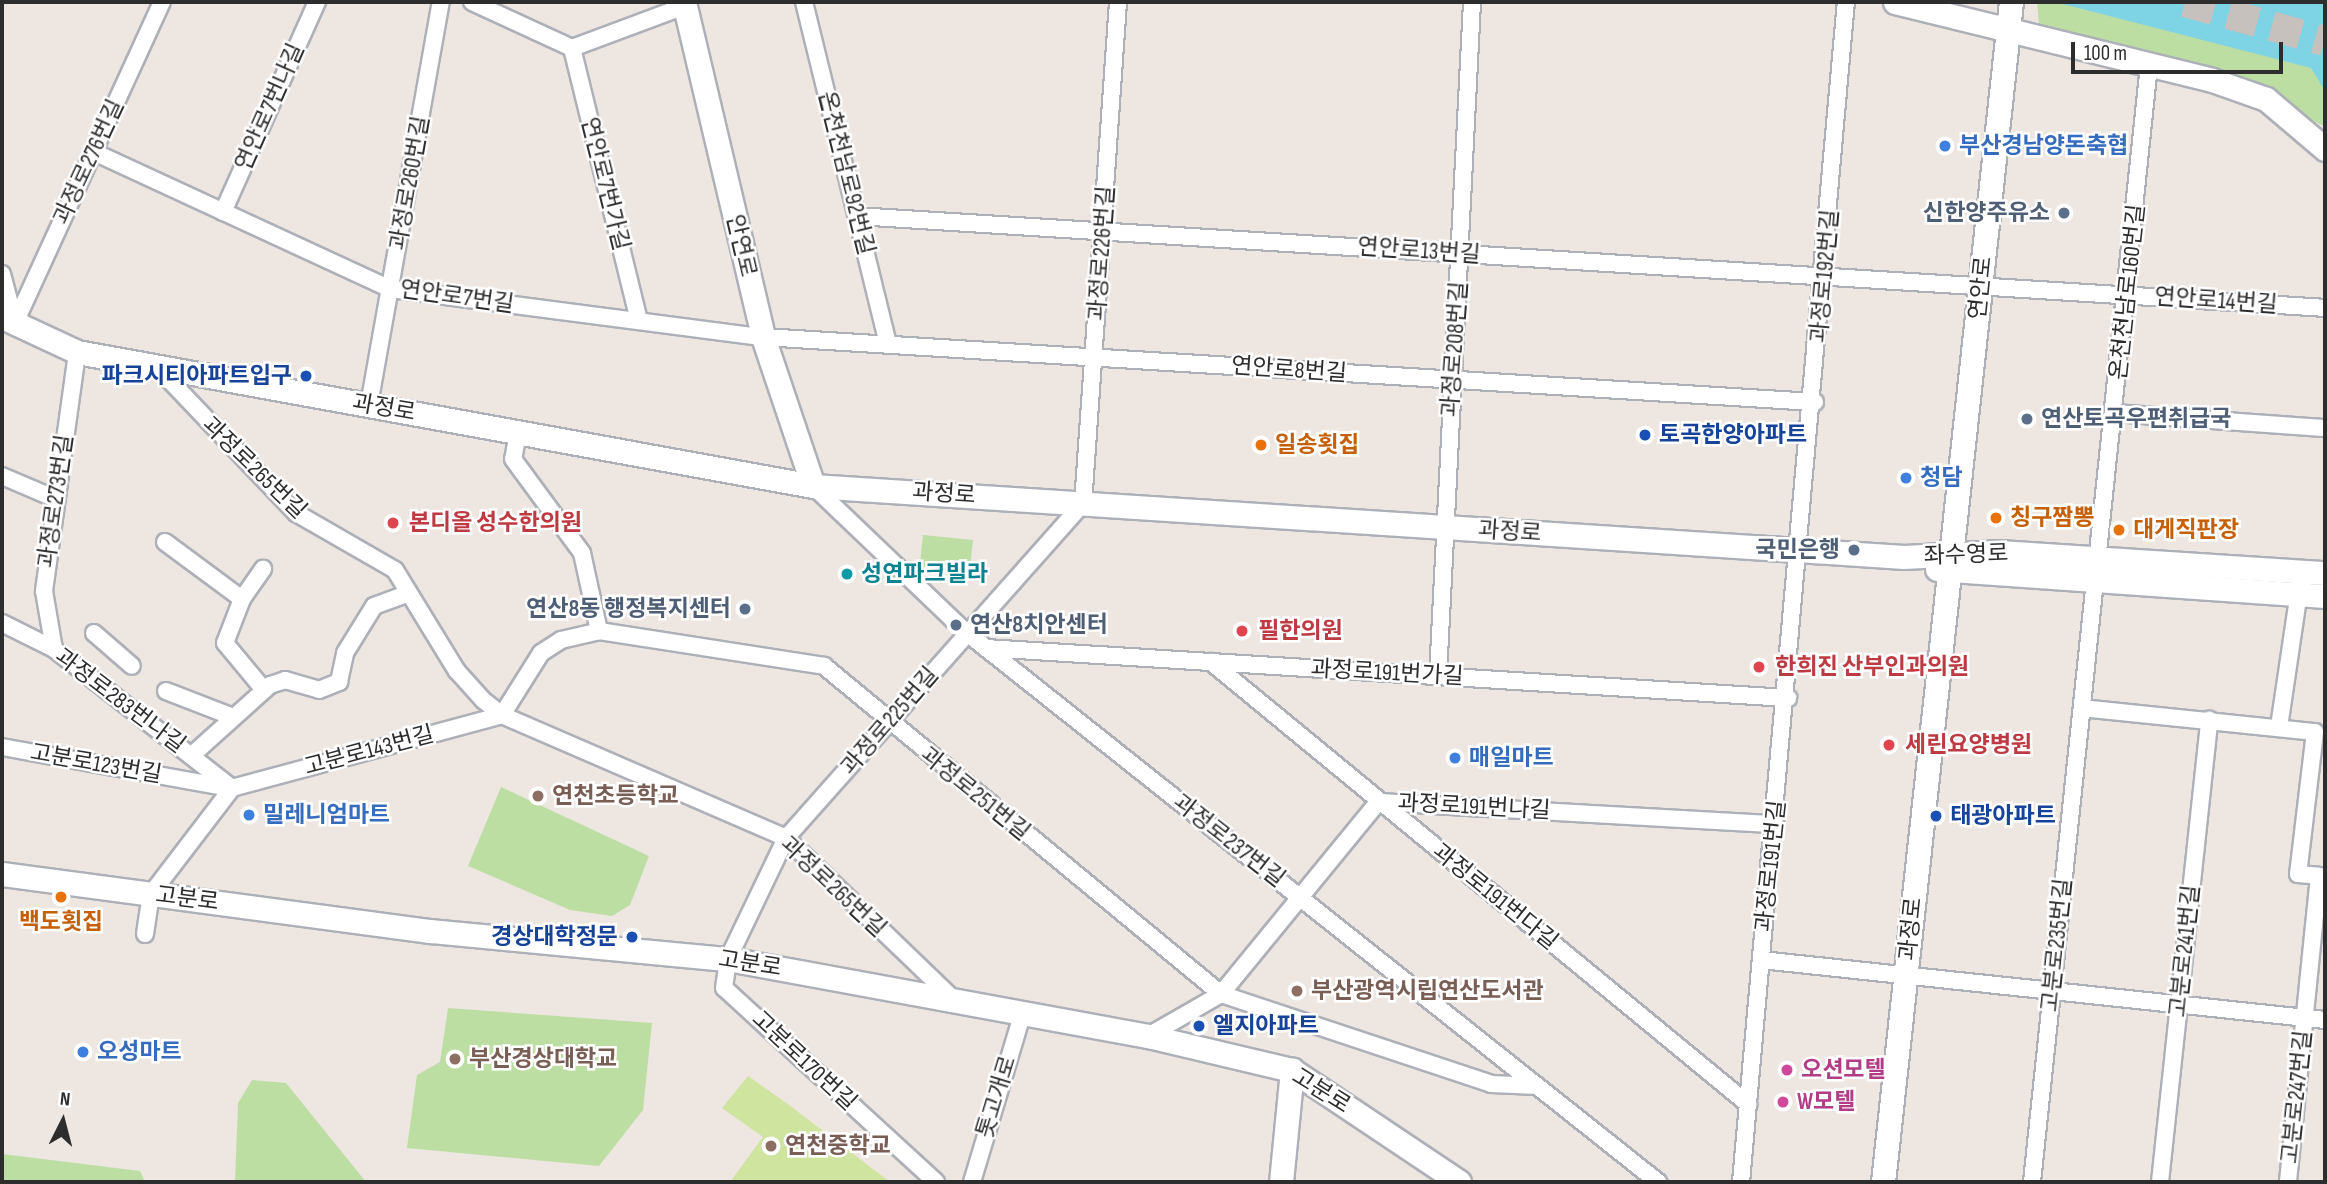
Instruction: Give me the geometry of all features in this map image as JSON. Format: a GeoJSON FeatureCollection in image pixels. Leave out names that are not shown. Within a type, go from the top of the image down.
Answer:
{"type":"FeatureCollection","features":[{"type":"Feature","properties":{"kind":"main road"},"geometry":{"type":"LineString","coordinates":[[1895,2],[2010,10],[2040,40],[2149,65],[2266,99],[2325,149]]}},
{"type":"Feature","properties":{"kind":"main road","name":"안연로"},"geometry":{"type":"LineString","coordinates":[[684,4],[763,337],[813,486]]}},
{"type":"Feature","properties":{"kind":"main road","name":"연안로"},"geometry":{"type":"LineString","coordinates":[[1951,561],[2010,10]]}},
{"type":"Feature","properties":{"kind":"main road","name":"과정로"},"geometry":{"type":"LineString","coordinates":[[8,320],[77,352],[813,486],[1904,558]]}},
{"type":"Feature","properties":{"kind":"main road","name":"좌수영로"},"geometry":{"type":"LineString","coordinates":[[1904,558],[2300,583],[2325,596]]}},
{"type":"Feature","properties":{"kind":"main road","name":"과정로"},"geometry":{"type":"LineString","coordinates":[[1883,1182],[1951,561]]}},
{"type":"Feature","properties":{"kind":"main road","name":"좌수영로"},"geometry":{"type":"LineString","coordinates":[[2300,583],[2325,573]]}},
{"type":"Feature","properties":{"kind":"main road","name":"고분로"},"geometry":{"type":"LineString","coordinates":[[2,874],[430,931],[727,959],[1149,1036],[1292,1070],[1459,1182]]}},
{"type":"Feature","properties":{"kind":"main road"},"geometry":{"type":"LineString","coordinates":[[1281,1182],[1292,1070]]}},
{"type":"Feature","properties":{"kind":"street","name":"과정로276번길"},"geometry":{"type":"LineString","coordinates":[[8,320],[94,152],[161,2]]}},
{"type":"Feature","properties":{"kind":"street","name":"연안로7번나길"},"geometry":{"type":"LineString","coordinates":[[223,212],[317,2]]}},
{"type":"Feature","properties":{"kind":"street","name":"과정로260번길"},"geometry":{"type":"LineString","coordinates":[[369,405],[442,2]]}},
{"type":"Feature","properties":{"kind":"street"},"geometry":{"type":"LineString","coordinates":[[472,2],[572,48],[684,4]]}},
{"type":"Feature","properties":{"kind":"street","name":"온천천남로92번길"},"geometry":{"type":"LineString","coordinates":[[804,2],[888,345]]}},
{"type":"Feature","properties":{"kind":"street","name":"과정로226번길"},"geometry":{"type":"LineString","coordinates":[[1083,504],[1105,232],[1118,2]]}},
{"type":"Feature","properties":{"kind":"street","name":"과정로208번길"},"geometry":{"type":"LineString","coordinates":[[1438,676],[1462,254],[1472,2]]}},
{"type":"Feature","properties":{"kind":"street","name":"과정로192번길"},"geometry":{"type":"LineString","coordinates":[[1802,551],[1846,2]]}},
{"type":"Feature","properties":{"kind":"street","name":"연안로7번가길"},"geometry":{"type":"LineString","coordinates":[[572,48],[639,321]]}},
{"type":"Feature","properties":{"kind":"street","name":"온천천남로160번길"},"geometry":{"type":"LineString","coordinates":[[2098,570],[2130,295],[2149,65]]}},
{"type":"Feature","properties":{"kind":"street","name":"연안로7번길"},"geometry":{"type":"LineString","coordinates":[[94,152],[391,289],[763,337]]}},
{"type":"Feature","properties":{"kind":"street","name":"연안로13번길"},"geometry":{"type":"LineString","coordinates":[[856,216],[1982,286]]}},
{"type":"Feature","properties":{"kind":"street"},"geometry":{"type":"LineString","coordinates":[[2,274],[8,320]]}},
{"type":"Feature","properties":{"kind":"street","name":"연안로14번길"},"geometry":{"type":"LineString","coordinates":[[1982,286],[2325,307]]}},
{"type":"Feature","properties":{"kind":"street","name":"연안로8번길"},"geometry":{"type":"LineString","coordinates":[[763,337],[1815,402]]}},
{"type":"Feature","properties":{"kind":"street","name":"과정로273번길"},"geometry":{"type":"LineString","coordinates":[[54,649],[44,591],[77,352]]}},
{"type":"Feature","properties":{"kind":"street","name":"과정로265번길"},"geometry":{"type":"LineString","coordinates":[[156,366],[296,513],[395,570],[457,671],[502,715],[786,838],[952,999]]}},
{"type":"Feature","properties":{"kind":"street"},"geometry":{"type":"LineString","coordinates":[[2115,413],[2325,428]]}},
{"type":"Feature","properties":{"kind":"street"},"geometry":{"type":"LineString","coordinates":[[502,715],[541,653],[561,640],[599,631],[582,553],[513,459],[518,432]]}},
{"type":"Feature","properties":{"kind":"street"},"geometry":{"type":"LineString","coordinates":[[2,476],[56,499]]}},
{"type":"Feature","properties":{"kind":"street","name":"과정로237번길"},"geometry":{"type":"LineString","coordinates":[[813,486],[967,633],[1658,1182]]}},
{"type":"Feature","properties":{"kind":"street","name":"과정로225번길"},"geometry":{"type":"LineString","coordinates":[[727,959],[786,838],[1083,504]]}},
{"type":"Feature","properties":{"kind":"street"},"geometry":{"type":"LineString","coordinates":[[165,542],[242,600]]}},
{"type":"Feature","properties":{"kind":"street","name":"과정로191번길"},"geometry":{"type":"LineString","coordinates":[[1741,1182],[1802,551]]}},
{"type":"Feature","properties":{"kind":"street"},"geometry":{"type":"LineString","coordinates":[[263,569],[242,600],[225,643],[264,690]]}},
{"type":"Feature","properties":{"kind":"street","name":"고분로235번길"},"geometry":{"type":"LineString","coordinates":[[2032,1182],[2098,570]]}},
{"type":"Feature","properties":{"kind":"street"},"geometry":{"type":"LineString","coordinates":[[2082,708],[2279,727],[2300,583]]}},
{"type":"Feature","properties":{"kind":"street"},"geometry":{"type":"LineString","coordinates":[[192,755],[264,690],[285,680],[318,690],[339,682],[345,653],[374,606],[409,593]]}},
{"type":"Feature","properties":{"kind":"street","name":"과정로283번나길"},"geometry":{"type":"LineString","coordinates":[[2,623],[54,649],[232,788]]}},
{"type":"Feature","properties":{"kind":"street","name":"과정로251번길"},"geometry":{"type":"LineString","coordinates":[[599,631],[824,666],[888,723],[1221,994],[1491,1084],[1537,1086]]}},
{"type":"Feature","properties":{"kind":"street"},"geometry":{"type":"LineString","coordinates":[[94,633],[132,666]]}},
{"type":"Feature","properties":{"kind":"street","name":"과정로191번가길"},"geometry":{"type":"LineString","coordinates":[[986,648],[1788,698]]}},
{"type":"Feature","properties":{"kind":"street","name":"과정로191번다길"},"geometry":{"type":"LineString","coordinates":[[1211,663],[1748,1104]]}},
{"type":"Feature","properties":{"kind":"street"},"geometry":{"type":"LineString","coordinates":[[166,691],[233,717]]}},
{"type":"Feature","properties":{"kind":"street","name":"고분로143번길"},"geometry":{"type":"LineString","coordinates":[[232,788],[502,715]]}},
{"type":"Feature","properties":{"kind":"street","name":"고분로241번길"},"geometry":{"type":"LineString","coordinates":[[2160,1182],[2209,720]]}},
{"type":"Feature","properties":{"kind":"street","name":"고분로247번길"},"geometry":{"type":"LineString","coordinates":[[2279,727],[2315,732],[2298,874],[2319,876],[2288,1182]]}},
{"type":"Feature","properties":{"kind":"street","name":"고분로123번길"},"geometry":{"type":"LineString","coordinates":[[2,747],[232,788]]}},
{"type":"Feature","properties":{"kind":"street"},"geometry":{"type":"LineString","coordinates":[[145,934],[150,894],[232,788]]}},
{"type":"Feature","properties":{"kind":"street","name":"과정로191번나길"},"geometry":{"type":"LineString","coordinates":[[1149,1036],[1221,994],[1378,802],[1775,824]]}},
{"type":"Feature","properties":{"kind":"street","name":"고분로170번길"},"geometry":{"type":"LineString","coordinates":[[727,959],[724,988],[936,1182]]}},
{"type":"Feature","properties":{"kind":"street"},"geometry":{"type":"LineString","coordinates":[[1761,960],[2325,1020]]}},
{"type":"Feature","properties":{"kind":"street","name":"톳고개로"},"geometry":{"type":"LineString","coordinates":[[972,1182],[1023,1012]]}},
{"type":"Feature","properties":{"kind":"green space"},"geometry":{"type":"Polygon","coordinates":[[[2037,2],[2101,2],[2325,58],[2325,127],[2296,111],[2040,34],[2037,2]]]}},
{"type":"Feature","properties":{"kind":"green space"},"geometry":{"type":"Polygon","coordinates":[[[923,535],[973,540],[969,577],[919,573],[923,535]]]}},
{"type":"Feature","properties":{"kind":"green space"},"geometry":{"type":"Polygon","coordinates":[[[501,787],[649,856],[630,905],[612,916],[570,910],[468,866],[501,787]]]}},
{"type":"Feature","properties":{"kind":"green space"},"geometry":{"type":"Polygon","coordinates":[[[448,1008],[652,1023],[643,1110],[599,1166],[407,1148],[417,1075],[440,1062],[448,1008]]]}},
{"type":"Feature","properties":{"kind":"green space"},"geometry":{"type":"Polygon","coordinates":[[[748,1076],[890,1182],[730,1182],[763,1137],[722,1108],[748,1076]]]}},
{"type":"Feature","properties":{"kind":"green space"},"geometry":{"type":"Polygon","coordinates":[[[252,1080],[286,1083],[366,1182],[235,1182],[238,1103],[252,1080]]]}},
{"type":"Feature","properties":{"kind":"green space"},"geometry":{"type":"Polygon","coordinates":[[[2,1154],[140,1171],[145,1182],[2,1182],[2,1154]]]}},
{"type":"Feature","properties":{"kind":"water"},"geometry":{"type":"Polygon","coordinates":[[[2055,2],[2325,2],[2325,91],[2311,68],[2055,2]]]}},
{"type":"Feature","properties":{"kind":"tunnel"},"geometry":{"type":"LineString","coordinates":[[2185,2],[2325,41]]}},
{"type":"Feature","properties":{"kind":"place","name":"부산경남양돈축협"},"geometry":{"type":"Point","coordinates":[1945,146]}},
{"type":"Feature","properties":{"kind":"place","name":"신한양주유소"},"geometry":{"type":"Point","coordinates":[2064,213]}},
{"type":"Feature","properties":{"kind":"place","name":"파크시티아파트입구"},"geometry":{"type":"Point","coordinates":[306,376]}},
{"type":"Feature","properties":{"kind":"place","name":"연산토곡우편취급국"},"geometry":{"type":"Point","coordinates":[2027,419]}},
{"type":"Feature","properties":{"kind":"place","name":"토곡한양아파트"},"geometry":{"type":"Point","coordinates":[1645,435]}},
{"type":"Feature","properties":{"kind":"place","name":"일송횟집"},"geometry":{"type":"Point","coordinates":[1261,445]}},
{"type":"Feature","properties":{"kind":"place","name":"청담"},"geometry":{"type":"Point","coordinates":[1906,478]}},
{"type":"Feature","properties":{"kind":"place","name":"칭구짬뽕"},"geometry":{"type":"Point","coordinates":[1996,518]}},
{"type":"Feature","properties":{"kind":"place","name":"본디올 성수한의원"},"geometry":{"type":"Point","coordinates":[393,523]}},
{"type":"Feature","properties":{"kind":"place","name":"대게직판장"},"geometry":{"type":"Point","coordinates":[2119,530]}},
{"type":"Feature","properties":{"kind":"place","name":"국민은행"},"geometry":{"type":"Point","coordinates":[1854,550]}},
{"type":"Feature","properties":{"kind":"place","name":"성연파크빌라"},"geometry":{"type":"Point","coordinates":[847,574]}},
{"type":"Feature","properties":{"kind":"place","name":"연산8동 행정복지센터"},"geometry":{"type":"Point","coordinates":[745,609]}},
{"type":"Feature","properties":{"kind":"place","name":"연산8치안센터"},"geometry":{"type":"Point","coordinates":[956,625]}},
{"type":"Feature","properties":{"kind":"place","name":"필한의원"},"geometry":{"type":"Point","coordinates":[1242,631]}},
{"type":"Feature","properties":{"kind":"place","name":"한희진 산부인과의원"},"geometry":{"type":"Point","coordinates":[1759,667]}},
{"type":"Feature","properties":{"kind":"place","name":"세린요양병원"},"geometry":{"type":"Point","coordinates":[1889,745]}},
{"type":"Feature","properties":{"kind":"place","name":"매일마트"},"geometry":{"type":"Point","coordinates":[1455,758]}},
{"type":"Feature","properties":{"kind":"place","name":"연천초등학교"},"geometry":{"type":"Point","coordinates":[538,796]}},
{"type":"Feature","properties":{"kind":"place","name":"밀레니엄마트"},"geometry":{"type":"Point","coordinates":[249,815]}},
{"type":"Feature","properties":{"kind":"place","name":"태광아파트"},"geometry":{"type":"Point","coordinates":[1936,816]}},
{"type":"Feature","properties":{"kind":"place","name":"백도횟집"},"geometry":{"type":"Point","coordinates":[61,897]}},
{"type":"Feature","properties":{"kind":"place","name":"경상대학정문"},"geometry":{"type":"Point","coordinates":[632,937]}},
{"type":"Feature","properties":{"kind":"place","name":"부산광역시립연산도서관"},"geometry":{"type":"Point","coordinates":[1297,991]}},
{"type":"Feature","properties":{"kind":"place","name":"엘지아파트"},"geometry":{"type":"Point","coordinates":[1199,1026]}},
{"type":"Feature","properties":{"kind":"place","name":"오성마트"},"geometry":{"type":"Point","coordinates":[83,1052]}},
{"type":"Feature","properties":{"kind":"place","name":"부산경상대학교"},"geometry":{"type":"Point","coordinates":[455,1059]}},
{"type":"Feature","properties":{"kind":"place","name":"오션모텔"},"geometry":{"type":"Point","coordinates":[1787,1070]}},
{"type":"Feature","properties":{"kind":"place","name":"W모텔"},"geometry":{"type":"Point","coordinates":[1783,1102]}},
{"type":"Feature","properties":{"kind":"place","name":"연천중학교"},"geometry":{"type":"Point","coordinates":[771,1146]}}]}
